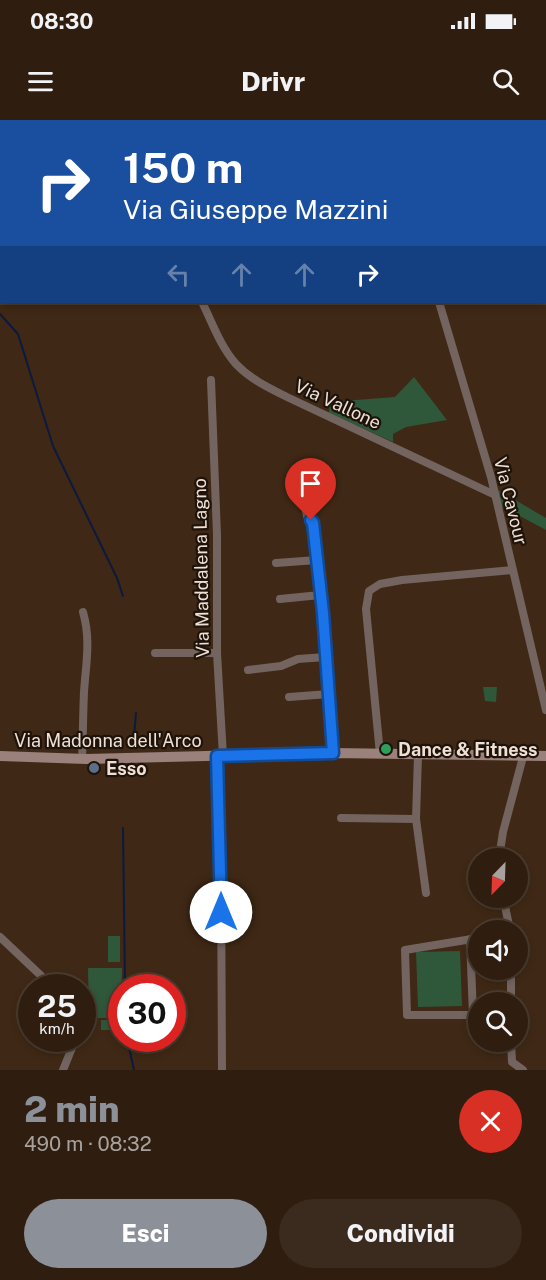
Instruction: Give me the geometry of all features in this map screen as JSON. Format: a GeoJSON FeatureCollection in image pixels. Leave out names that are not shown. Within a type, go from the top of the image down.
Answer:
{"type":"FeatureCollection","features":[{"type":"Feature","properties":{"kind":"main road","name":"Via Madonna dell'Arco"},"geometry":{"type":"LineString","coordinates":[[0,756],[82,759],[333,753],[546,756]]}},
{"type":"Feature","properties":{"kind":"street","name":"Via Vallone"},"geometry":{"type":"LineString","coordinates":[[203,303],[228,353],[253,379],[287,398],[495,495]]}},
{"type":"Feature","properties":{"kind":"street","name":"Via Cavour"},"geometry":{"type":"LineString","coordinates":[[439,303],[495,495],[546,710]]}},
{"type":"Feature","properties":{"kind":"street","name":"Via Maddalena Lagno"},"geometry":{"type":"LineString","coordinates":[[211,380],[217,535],[222,1070]]}},
{"type":"Feature","properties":{"kind":"street"},"geometry":{"type":"LineString","coordinates":[[305,506],[307,516],[313,523],[333,753]]}},
{"type":"Feature","properties":{"kind":"street"},"geometry":{"type":"LineString","coordinates":[[276,563],[317,560]]}},
{"type":"Feature","properties":{"kind":"street"},"geometry":{"type":"LineString","coordinates":[[380,754],[366,609],[369,591],[380,584],[402,580],[513,570]]}},
{"type":"Feature","properties":{"kind":"street"},"geometry":{"type":"LineString","coordinates":[[280,599],[320,595]]}},
{"type":"Feature","properties":{"kind":"street"},"geometry":{"type":"LineString","coordinates":[[82,759],[89,644],[83,612]]}},
{"type":"Feature","properties":{"kind":"street"},"geometry":{"type":"LineString","coordinates":[[155,653],[217,653]]}},
{"type":"Feature","properties":{"kind":"street"},"geometry":{"type":"LineString","coordinates":[[248,670],[281,666],[298,659],[326,657]]}},
{"type":"Feature","properties":{"kind":"street"},"geometry":{"type":"LineString","coordinates":[[289,697],[329,694]]}},
{"type":"Feature","properties":{"kind":"street"},"geometry":{"type":"LineString","coordinates":[[418,755],[416,819],[426,893]]}},
{"type":"Feature","properties":{"kind":"street"},"geometry":{"type":"LineString","coordinates":[[501,848],[523,757]]}},
{"type":"Feature","properties":{"kind":"street"},"geometry":{"type":"LineString","coordinates":[[341,818],[416,819]]}},
{"type":"Feature","properties":{"kind":"street"},"geometry":{"type":"LineString","coordinates":[[0,937],[39,974]]}},
{"type":"Feature","properties":{"kind":"street"},"geometry":{"type":"LineString","coordinates":[[474,938],[473,1015],[407,1015],[405,950],[474,938]]}},
{"type":"Feature","properties":{"kind":"street"},"geometry":{"type":"LineString","coordinates":[[63,1070],[70,1052]]}},
{"type":"Feature","properties":{"kind":"street"},"geometry":{"type":"LineString","coordinates":[[512,1052],[512,1062],[523,1070]]}},
{"type":"Feature","properties":{"kind":"green space"},"geometry":{"type":"Polygon","coordinates":[[[414,377],[447,420],[406,427],[393,434],[393,442],[329,413],[330,402],[395,397],[414,377]]]}},
{"type":"Feature","properties":{"kind":"green space"},"geometry":{"type":"Polygon","coordinates":[[[498,490],[546,518],[546,530],[501,506],[498,490]]]}},
{"type":"Feature","properties":{"kind":"green space"},"geometry":{"type":"Polygon","coordinates":[[[483,687],[497,687],[496,702],[485,701],[483,687]]]}},
{"type":"Feature","properties":{"kind":"green space"},"geometry":{"type":"Polygon","coordinates":[[[108,936],[120,936],[120,962],[108,962],[108,936]]]}},
{"type":"Feature","properties":{"kind":"green space"},"geometry":{"type":"Polygon","coordinates":[[[460,951],[462,1006],[418,1007],[416,952],[460,951]]]}},
{"type":"Feature","properties":{"kind":"green space"},"geometry":{"type":"Polygon","coordinates":[[[88,968],[122,968],[122,974],[108,974],[108,1018],[96,1018],[96,974],[88,974],[88,968]]]}},
{"type":"Feature","properties":{"kind":"green space"},"geometry":{"type":"Polygon","coordinates":[[[101,1020],[108,1020],[108,1030],[101,1030],[101,1020]]]}},
{"type":"Feature","properties":{"kind":"waterway"},"geometry":{"type":"LineString","coordinates":[[0,314],[18,334],[53,446],[117,578],[123,596]]}},
{"type":"Feature","properties":{"kind":"waterway"},"geometry":{"type":"LineString","coordinates":[[133,748],[136,713]]}},
{"type":"Feature","properties":{"kind":"waterway"},"geometry":{"type":"LineString","coordinates":[[123,828],[125,974]]}},
{"type":"Feature","properties":{"kind":"waterway"},"geometry":{"type":"LineString","coordinates":[[130,1052],[134,1070]]}},
{"type":"Feature","properties":{"kind":"place","name":"Dance & Fitness"},"geometry":{"type":"Point","coordinates":[386,749]}},
{"type":"Feature","properties":{"kind":"place","name":"Esso"},"geometry":{"type":"Point","coordinates":[94,768]}},
{"type":"Feature","properties":{"kind":"route"},"geometry":{"type":"LineString","coordinates":[[221,912],[217,756],[333,753],[323,613],[311,520]]}}]}
